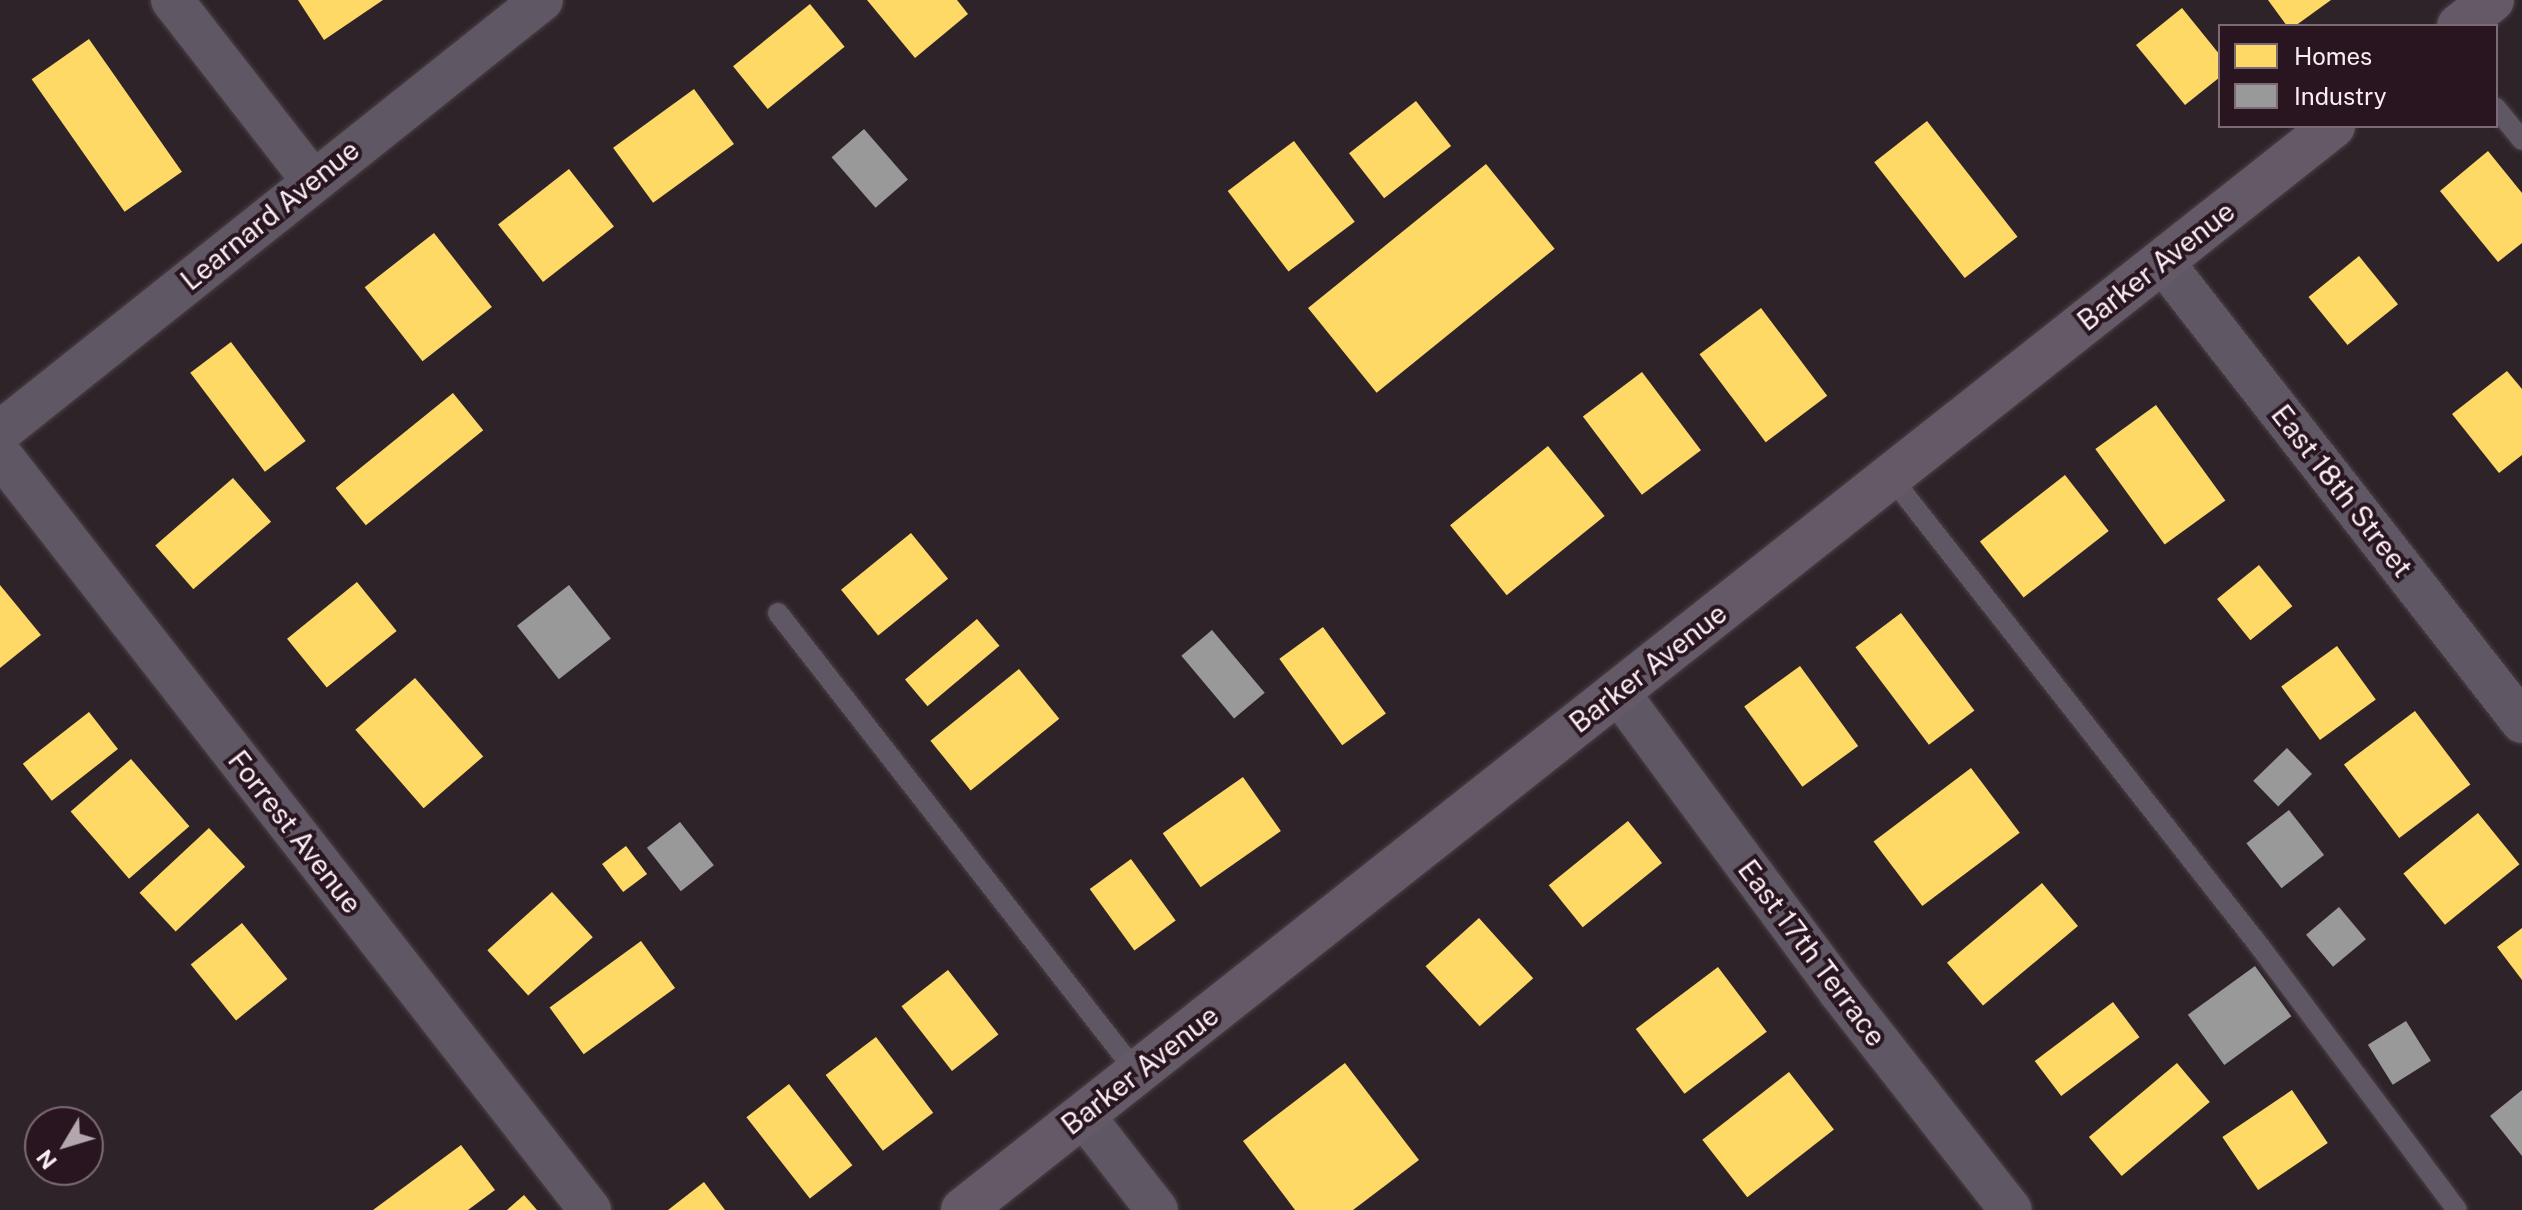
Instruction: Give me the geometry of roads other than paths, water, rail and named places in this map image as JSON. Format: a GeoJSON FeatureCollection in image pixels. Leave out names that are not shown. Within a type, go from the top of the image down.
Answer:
{"type":"FeatureCollection","features":[{"type":"Feature","properties":{"kind":"street"},"geometry":{"type":"LineString","coordinates":[[172,0],[313,181]]}},
{"type":"Feature","properties":{"kind":"street","name":"Learnard Avenue"},"geometry":{"type":"LineString","coordinates":[[0,432],[542,0]]}},
{"type":"Feature","properties":{"kind":"street"},"geometry":{"type":"LineString","coordinates":[[2462,24],[2492,0]]}},
{"type":"Feature","properties":{"kind":"street","name":"Barker Avenue"},"geometry":{"type":"LineString","coordinates":[[963,1210],[2330,128]]}},
{"type":"Feature","properties":{"kind":"street","name":"East 18th Street"},"geometry":{"type":"LineString","coordinates":[[2162,261],[2522,722]]}},
{"type":"Feature","properties":{"kind":"street","name":"Forrest Avenue"},"geometry":{"type":"LineString","coordinates":[[0,454],[590,1210]]}},
{"type":"Feature","properties":{"kind":"street","name":"East 17th Terrace"},"geometry":{"type":"LineString","coordinates":[[1618,692],[1839,991],[2011,1210]]}},
{"type":"Feature","properties":{"kind":"street"},"geometry":{"type":"LineString","coordinates":[[1083,1115],[1157,1210]]}},
{"type":"Feature","properties":{"kind":"lane"},"geometry":{"type":"LineString","coordinates":[[2498,110],[2522,140]]}},
{"type":"Feature","properties":{"kind":"lane"},"geometry":{"type":"LineString","coordinates":[[1890,476],[2261,948],[2457,1210]]}},
{"type":"Feature","properties":{"kind":"lane"},"geometry":{"type":"LineString","coordinates":[[778,613],[1137,1073]]}}]}
